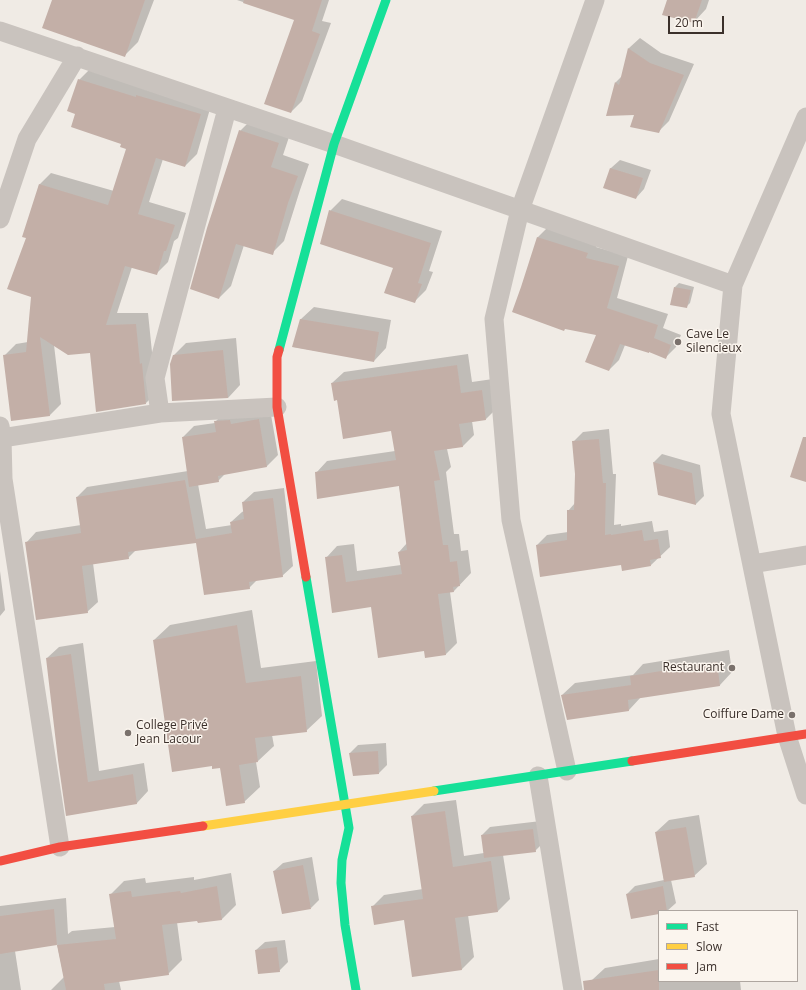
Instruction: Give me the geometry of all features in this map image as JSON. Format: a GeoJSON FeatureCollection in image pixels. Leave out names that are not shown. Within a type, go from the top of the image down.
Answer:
{"type":"FeatureCollection","features":[{"type":"Feature","properties":{"kind":"street"},"geometry":{"type":"LineString","coordinates":[[356,990],[341,882],[342,860],[349,828],[277,407],[277,357],[334,144],[386,0]]}},
{"type":"Feature","properties":{"kind":"street"},"geometry":{"type":"LineString","coordinates":[[567,771],[511,520],[494,319],[520,210],[595,0]]}},
{"type":"Feature","properties":{"kind":"street"},"geometry":{"type":"LineString","coordinates":[[0,31],[78,56],[227,109],[334,144],[733,285]]}},
{"type":"Feature","properties":{"kind":"street"},"geometry":{"type":"LineString","coordinates":[[0,219],[27,139],[78,56]]}},
{"type":"Feature","properties":{"kind":"street"},"geometry":{"type":"LineString","coordinates":[[160,413],[155,378],[227,109]]}},
{"type":"Feature","properties":{"kind":"street"},"geometry":{"type":"LineString","coordinates":[[806,117],[733,285],[721,414],[787,736],[806,795]]}},
{"type":"Feature","properties":{"kind":"street"},"geometry":{"type":"LineString","coordinates":[[60,847],[3,479],[1,432],[160,413],[277,407]]}},
{"type":"Feature","properties":{"kind":"street"},"geometry":{"type":"LineString","coordinates":[[752,564],[806,555]]}},
{"type":"Feature","properties":{"kind":"street"},"geometry":{"type":"LineString","coordinates":[[0,861],[60,847],[538,776],[806,734]]}},
{"type":"Feature","properties":{"kind":"street"},"geometry":{"type":"LineString","coordinates":[[538,776],[574,990]]}},
{"type":"Feature","properties":{"kind":"building"},"geometry":{"type":"Polygon","coordinates":[[[52,0],[145,0],[125,57],[42,28],[52,0]]]}},
{"type":"Feature","properties":{"kind":"building"},"geometry":{"type":"Polygon","coordinates":[[[244,0],[322,0],[312,31],[320,34],[291,113],[264,104],[294,20],[243,3],[244,0]]]}},
{"type":"Feature","properties":{"kind":"building"},"geometry":{"type":"Polygon","coordinates":[[[667,0],[702,0],[694,23],[662,15],[667,0]]]}},
{"type":"Feature","properties":{"kind":"building"},"geometry":{"type":"Polygon","coordinates":[[[628,48],[650,63],[684,75],[659,133],[630,127],[634,115],[606,116],[615,82],[619,85],[628,48]]]}},
{"type":"Feature","properties":{"kind":"building"},"geometry":{"type":"Polygon","coordinates":[[[78,79],[136,97],[136,95],[201,114],[185,167],[156,158],[138,214],[175,225],[166,251],[164,251],[157,275],[125,266],[106,325],[136,324],[146,404],[96,412],[90,353],[68,355],[40,337],[50,416],[11,421],[3,355],[26,352],[31,297],[7,289],[26,238],[22,237],[39,184],[108,205],[126,149],[120,147],[121,144],[71,127],[75,114],[67,111],[78,79]]]}},
{"type":"Feature","properties":{"kind":"building"},"geometry":{"type":"Polygon","coordinates":[[[239,130],[279,143],[271,167],[298,176],[288,203],[273,255],[236,244],[219,299],[190,289],[207,228],[239,130]]]}},
{"type":"Feature","properties":{"kind":"building"},"geometry":{"type":"Polygon","coordinates":[[[610,168],[643,178],[636,199],[603,188],[610,168]]]}},
{"type":"Feature","properties":{"kind":"building"},"geometry":{"type":"Polygon","coordinates":[[[329,210],[431,243],[418,283],[422,284],[415,303],[384,293],[393,268],[320,244],[329,210]]]}},
{"type":"Feature","properties":{"kind":"building"},"geometry":{"type":"Polygon","coordinates":[[[537,237],[588,253],[586,258],[619,266],[607,308],[658,325],[654,338],[671,345],[666,359],[649,352],[620,344],[609,371],[585,362],[596,335],[565,329],[564,331],[512,312],[537,237]]]}},
{"type":"Feature","properties":{"kind":"building"},"geometry":{"type":"Polygon","coordinates":[[[674,287],[691,290],[687,308],[670,305],[674,287]]]}},
{"type":"Feature","properties":{"kind":"building"},"geometry":{"type":"Polygon","coordinates":[[[300,319],[379,332],[374,362],[292,347],[300,319]]]}},
{"type":"Feature","properties":{"kind":"building"},"geometry":{"type":"Polygon","coordinates":[[[223,350],[228,398],[172,401],[170,364],[173,355],[223,350]]]}},
{"type":"Feature","properties":{"kind":"building"},"geometry":{"type":"Polygon","coordinates":[[[457,365],[461,393],[482,390],[486,420],[459,424],[463,447],[434,451],[440,480],[434,481],[443,545],[448,545],[450,562],[457,561],[460,586],[453,587],[454,592],[438,594],[446,655],[425,658],[424,651],[378,658],[371,607],[332,613],[325,557],[342,555],[346,582],[402,574],[398,552],[407,550],[399,486],[317,499],[315,472],[396,460],[391,431],[343,439],[337,400],[334,401],[331,383],[457,365]]]}},
{"type":"Feature","properties":{"kind":"building"},"geometry":{"type":"Polygon","coordinates":[[[259,419],[267,467],[218,476],[219,482],[189,487],[182,437],[216,432],[214,421],[230,420],[231,424],[259,419]]]}},
{"type":"Feature","properties":{"kind":"building"},"geometry":{"type":"Polygon","coordinates":[[[803,437],[806,437],[806,482],[790,477],[803,437]]]}},
{"type":"Feature","properties":{"kind":"building"},"geometry":{"type":"Polygon","coordinates":[[[599,439],[603,483],[606,483],[605,535],[642,530],[644,541],[658,539],[661,558],[650,560],[651,566],[622,571],[621,565],[540,577],[536,545],[567,540],[567,510],[574,510],[575,474],[572,441],[599,439]]]}},
{"type":"Feature","properties":{"kind":"building"},"geometry":{"type":"Polygon","coordinates":[[[653,462],[692,473],[696,505],[658,495],[653,462]]]}},
{"type":"Feature","properties":{"kind":"building"},"geometry":{"type":"Polygon","coordinates":[[[185,480],[196,539],[232,533],[230,522],[244,519],[242,502],[273,498],[283,577],[249,582],[250,589],[204,595],[196,543],[128,552],[129,559],[82,566],[88,613],[36,620],[25,542],[81,533],[76,497],[185,480]]]}},
{"type":"Feature","properties":{"kind":"building"},"geometry":{"type":"Polygon","coordinates":[[[237,625],[246,683],[301,676],[307,732],[255,738],[258,762],[239,765],[245,803],[226,806],[220,768],[212,769],[212,766],[172,772],[153,640],[237,625]]]}},
{"type":"Feature","properties":{"kind":"building"},"geometry":{"type":"Polygon","coordinates":[[[71,654],[88,782],[133,774],[137,804],[66,816],[46,658],[71,654]]]}},
{"type":"Feature","properties":{"kind":"building"},"geometry":{"type":"Polygon","coordinates":[[[717,662],[720,686],[628,700],[629,711],[567,720],[561,695],[631,685],[630,676],[717,662]]]}},
{"type":"Feature","properties":{"kind":"building"},"geometry":{"type":"Polygon","coordinates":[[[378,751],[379,774],[353,776],[349,753],[378,751]]]}},
{"type":"Feature","properties":{"kind":"building"},"geometry":{"type":"Polygon","coordinates":[[[445,811],[453,867],[491,861],[498,912],[455,918],[462,970],[412,977],[404,920],[374,925],[371,906],[423,899],[411,816],[445,811]]]}},
{"type":"Feature","properties":{"kind":"building"},"geometry":{"type":"Polygon","coordinates":[[[686,827],[695,877],[664,882],[655,832],[686,827]]]}},
{"type":"Feature","properties":{"kind":"building"},"geometry":{"type":"Polygon","coordinates":[[[533,829],[536,852],[484,858],[481,835],[533,829]]]}},
{"type":"Feature","properties":{"kind":"building"},"geometry":{"type":"Polygon","coordinates":[[[303,865],[311,909],[282,914],[273,871],[303,865]]]}},
{"type":"Feature","properties":{"kind":"building"},"geometry":{"type":"Polygon","coordinates":[[[217,886],[222,920],[162,925],[169,975],[104,984],[105,990],[66,990],[57,945],[116,939],[109,894],[131,891],[132,897],[180,891],[181,893],[217,886]]]}},
{"type":"Feature","properties":{"kind":"building"},"geometry":{"type":"Polygon","coordinates":[[[663,886],[667,910],[658,910],[658,914],[631,919],[626,894],[663,886]]]}},
{"type":"Feature","properties":{"kind":"building"},"geometry":{"type":"Polygon","coordinates":[[[54,909],[57,945],[0,954],[0,916],[54,909]]]}},
{"type":"Feature","properties":{"kind":"building"},"geometry":{"type":"Polygon","coordinates":[[[277,947],[280,972],[258,974],[255,950],[277,947]]]}},
{"type":"Feature","properties":{"kind":"building"},"geometry":{"type":"Polygon","coordinates":[[[658,970],[659,990],[584,990],[583,981],[658,970]]]}},
{"type":"Feature","properties":{"kind":"traffic: fast"},"geometry":{"type":"LineString","coordinates":[[279,350],[334,144],[386,0]]}},
{"type":"Feature","properties":{"kind":"traffic: fast"},"geometry":{"type":"LineString","coordinates":[[306,577],[349,828],[342,860],[341,883],[345,925],[356,990]]}},
{"type":"Feature","properties":{"kind":"traffic: fast"},"geometry":{"type":"LineString","coordinates":[[434,791],[632,761]]}},
{"type":"Feature","properties":{"kind":"traffic: slow"},"geometry":{"type":"LineString","coordinates":[[203,826],[434,791]]}},
{"type":"Feature","properties":{"kind":"traffic: jam"},"geometry":{"type":"LineString","coordinates":[[279,350],[277,357],[277,407],[306,577]]}},
{"type":"Feature","properties":{"kind":"traffic: jam"},"geometry":{"type":"LineString","coordinates":[[632,761],[806,734]]}},
{"type":"Feature","properties":{"kind":"traffic: jam"},"geometry":{"type":"LineString","coordinates":[[0,861],[60,847],[203,826]]}},
{"type":"Feature","properties":{"kind":"place","name":"Cave Le Silencieux"},"geometry":{"type":"Point","coordinates":[678,342]}},
{"type":"Feature","properties":{"kind":"place","name":"Restaurant"},"geometry":{"type":"Point","coordinates":[732,668]}},
{"type":"Feature","properties":{"kind":"place","name":"Coiffure Dame"},"geometry":{"type":"Point","coordinates":[792,715]}},
{"type":"Feature","properties":{"kind":"place","name":"College Privé Jean Lacour"},"geometry":{"type":"Point","coordinates":[128,733]}}]}
